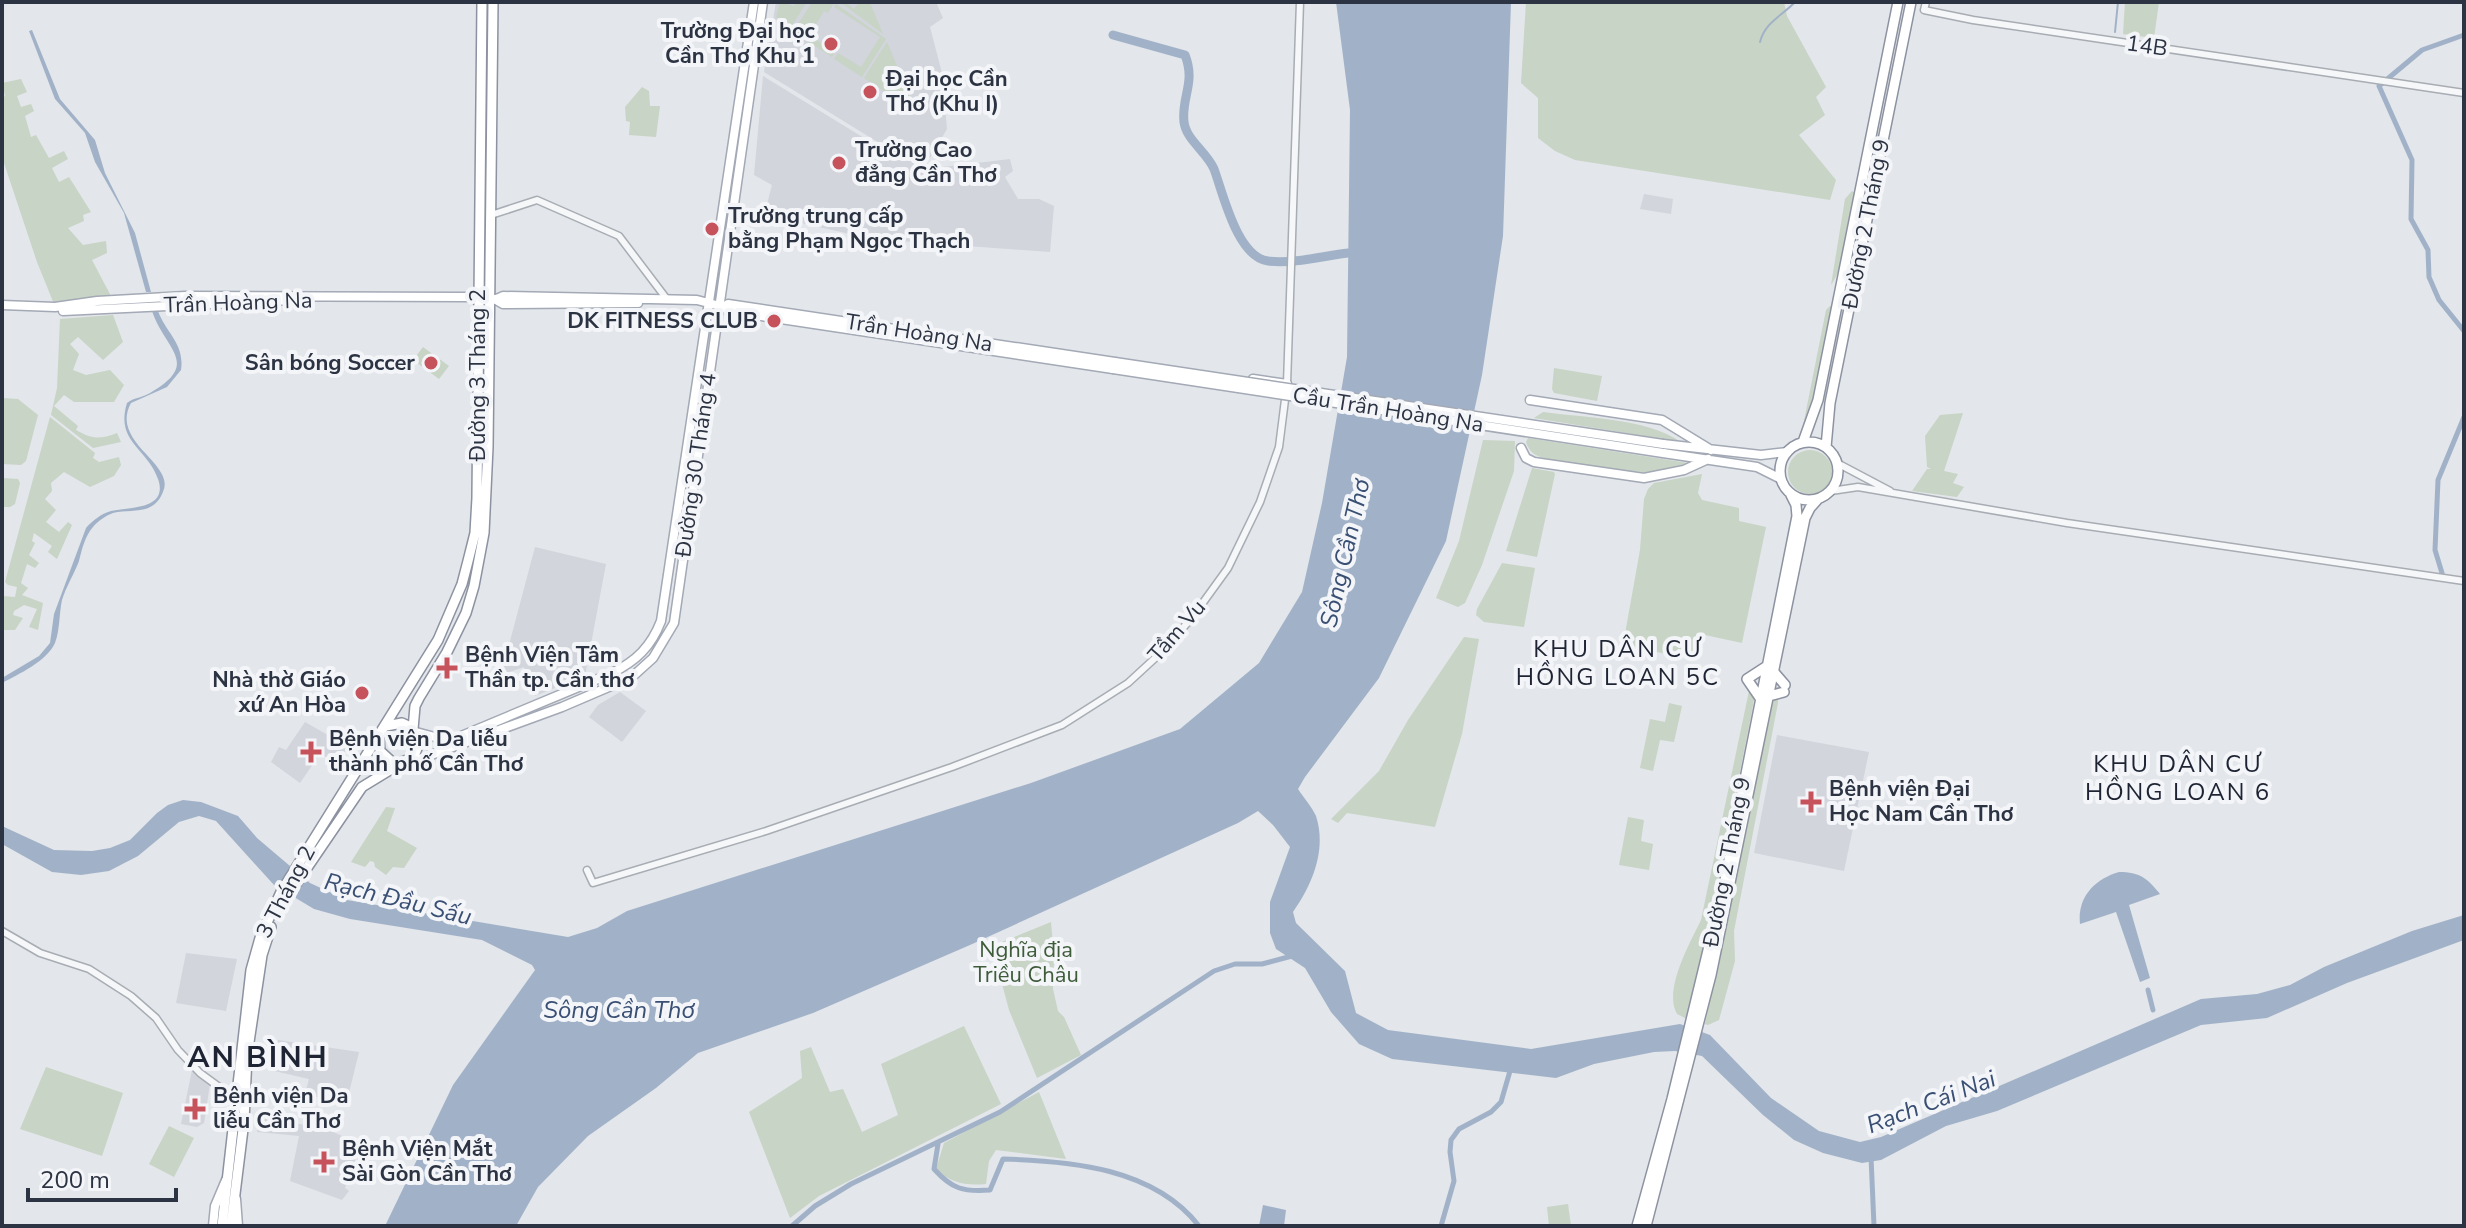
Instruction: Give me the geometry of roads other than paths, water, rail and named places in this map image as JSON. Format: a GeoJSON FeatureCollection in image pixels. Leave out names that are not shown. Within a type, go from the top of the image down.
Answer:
{"type":"FeatureCollection","features":[{"type":"Feature","properties":{"kind":"highway","name":"Đường 3 Tháng 2"},"geometry":{"type":"LineString","coordinates":[[414,730],[415,706],[466,613],[484,533],[488,447],[482,2]]}},
{"type":"Feature","properties":{"kind":"highway","name":"Đường 3 Tháng 2"},"geometry":{"type":"LineString","coordinates":[[383,731],[448,620],[462,584],[475,533],[489,215],[493,2]]}},
{"type":"Feature","properties":{"kind":"highway","name":"Đường 2 Tháng 9"},"geometry":{"type":"LineString","coordinates":[[1803,442],[1818,400],[1898,2]]}},
{"type":"Feature","properties":{"kind":"highway","name":"Đường 2 Tháng 9"},"geometry":{"type":"LineString","coordinates":[[1826,447],[1830,403],[1911,2]]}},
{"type":"Feature","properties":{"kind":"highway"},"geometry":{"type":"LineString","coordinates":[[1803,442],[1826,447],[1837,463],[1837,478],[1831,491],[1818,499],[1804,500],[1791,495],[1781,479],[1780,465],[1787,452],[1803,442]]}},
{"type":"Feature","properties":{"kind":"highway","name":"Đường 2 Tháng 9"},"geometry":{"type":"LineString","coordinates":[[1770,669],[1797,516],[1791,495]]}},
{"type":"Feature","properties":{"kind":"highway","name":"Đường 2 Tháng 9"},"geometry":{"type":"LineString","coordinates":[[1646,1226],[1707,975],[1770,669],[1805,518],[1818,499]]}},
{"type":"Feature","properties":{"kind":"highway"},"geometry":{"type":"LineString","coordinates":[[1770,669],[1784,688],[1764,697],[1747,679],[1770,669]]}},
{"type":"Feature","properties":{"kind":"highway"},"geometry":{"type":"LineString","coordinates":[[402,723],[414,730],[418,747],[406,761],[392,762],[383,756],[378,746],[383,731],[402,723]]}},
{"type":"Feature","properties":{"kind":"highway","name":"3 Tháng 2"},"geometry":{"type":"LineString","coordinates":[[228,1210],[227,1180],[249,988],[259,954],[281,892],[383,731]]}},
{"type":"Feature","properties":{"kind":"highway","name":"3 Tháng 2"},"geometry":{"type":"LineString","coordinates":[[228,1210],[235,1194],[259,954],[286,896],[347,806],[362,787],[406,761]]}},
{"type":"Feature","properties":{"kind":"highway","name":"Đường 2 Tháng 9"},"geometry":{"type":"LineString","coordinates":[[1637,1226],[1676,1100]]}},
{"type":"Feature","properties":{"kind":"highway"},"geometry":{"type":"LineString","coordinates":[[222,1226],[228,1210]]}},
{"type":"Feature","properties":{"kind":"highway"},"geometry":{"type":"LineString","coordinates":[[228,1210],[231,1226]]}},
{"type":"Feature","properties":{"kind":"main road","name":"Đường 30 Tháng 4"},"geometry":{"type":"LineString","coordinates":[[406,761],[423,758],[562,707],[632,677],[646,667],[674,623],[722,307],[756,17],[754,2]]}},
{"type":"Feature","properties":{"kind":"main road","name":"Đường 30 Tháng 4"},"geometry":{"type":"LineString","coordinates":[[414,730],[442,739],[454,739],[630,664],[654,639],[661,621],[704,303],[756,17],[763,2]]}},
{"type":"Feature","properties":{"kind":"main road","name":"Trần Hoàng Na"},"geometry":{"type":"LineString","coordinates":[[2,307],[56,312],[161,300],[468,302],[503,296],[666,298],[697,300],[728,311],[1110,365]]}},
{"type":"Feature","properties":{"kind":"main road","name":"Trần Hoàng Na"},"geometry":{"type":"LineString","coordinates":[[484,300],[503,304],[704,303]]}},
{"type":"Feature","properties":{"kind":"main road"},"geometry":{"type":"LineString","coordinates":[[1286,397],[1113,372],[1110,365],[1115,359],[1287,384]]}},
{"type":"Feature","properties":{"kind":"main road","name":"Cầu Trần Hoàng Na"},"geometry":{"type":"LineString","coordinates":[[1110,365],[1709,455]]}},
{"type":"Feature","properties":{"kind":"main road"},"geometry":{"type":"LineString","coordinates":[[1530,400],[1662,420],[1709,455],[1757,467],[1781,479]]}},
{"type":"Feature","properties":{"kind":"main road"},"geometry":{"type":"LineString","coordinates":[[1521,448],[1526,458],[1534,462],[1644,478],[1684,470],[1709,455],[1787,452]]}},
{"type":"Feature","properties":{"kind":"main road"},"geometry":{"type":"LineString","coordinates":[[558,697],[562,707]]}},
{"type":"Feature","properties":{"kind":"main road"},"geometry":{"type":"LineString","coordinates":[[213,1226],[215,1206],[227,1180]]}},
{"type":"Feature","properties":{"kind":"main road"},"geometry":{"type":"LineString","coordinates":[[235,1194],[238,1226]]}},
{"type":"Feature","properties":{"kind":"street","name":"Tầm Vu"},"geometry":{"type":"LineString","coordinates":[[587,870],[593,883],[766,831],[1062,725],[1128,683],[1175,638],[1228,568],[1260,502],[1279,447],[1287,384],[1300,2]]}},
{"type":"Feature","properties":{"kind":"street","name":"14B"},"geometry":{"type":"LineString","coordinates":[[1925,6],[2082,37],[2464,93]]}},
{"type":"Feature","properties":{"kind":"street"},"geometry":{"type":"LineString","coordinates":[[489,215],[537,200],[619,236],[666,298]]}},
{"type":"Feature","properties":{"kind":"street"},"geometry":{"type":"LineString","coordinates":[[1837,463],[1897,494]]}},
{"type":"Feature","properties":{"kind":"street"},"geometry":{"type":"LineString","coordinates":[[1831,491],[1852,486],[2067,523],[2464,581]]}},
{"type":"Feature","properties":{"kind":"street"},"geometry":{"type":"LineString","coordinates":[[2,931],[40,953],[89,969],[131,996],[156,1018],[178,1050],[200,1073],[230,1095],[237,1095]]}},
{"type":"Feature","properties":{"kind":"water","name":"Sông Cần Thơ"},"geometry":{"type":"Polygon","coordinates":[[[1336,2],[1511,2],[1503,236],[1482,375],[1446,541],[1379,678],[1298,789],[1316,816],[1320,842],[1312,879],[1293,912],[1296,923],[1345,971],[1356,1013],[1388,1030],[1531,1049],[1680,1024],[1710,1035],[1771,1098],[1819,1131],[1860,1142],[1881,1137],[2201,999],[2257,994],[2290,985],[2324,967],[2412,931],[2464,915],[2464,940],[2347,983],[2267,1018],[2201,1025],[1997,1111],[1946,1126],[1881,1160],[1862,1163],[1823,1153],[1794,1140],[1763,1115],[1702,1056],[1675,1051],[1654,1052],[1594,1064],[1556,1078],[1392,1059],[1359,1044],[1331,1012],[1305,968],[1276,949],[1270,933],[1270,902],[1290,847],[1258,811],[1238,823],[970,945],[813,1013],[698,1053],[656,1088],[588,1136],[538,1187],[516,1226],[385,1226],[453,1085],[535,970],[532,965],[482,940],[350,919],[314,909],[274,885],[216,821],[199,816],[179,822],[138,856],[109,871],[81,875],[52,872],[2,844],[2,826],[54,850],[110,848],[130,840],[168,805],[183,800],[201,802],[238,816],[257,838],[310,883],[347,900],[568,937],[597,928],[627,911],[1031,783],[1180,729],[1259,663],[1302,592],[1322,503],[1347,357],[1350,110],[1336,2]]]}},
{"type":"Feature","properties":{"kind":"water"},"geometry":{"type":"Polygon","coordinates":[[[32,30],[60,99],[95,140],[105,173],[135,233],[151,292],[146,292],[124,213],[95,162],[85,133],[55,99],[29,31],[32,30]]]}},
{"type":"Feature","properties":{"kind":"water"},"geometry":{"type":"Polygon","coordinates":[[[152,311],[158,311],[178,346],[181,370],[167,387],[131,403],[127,416],[128,429],[159,470],[164,479],[164,489],[160,498],[149,508],[113,513],[93,527],[62,600],[58,633],[51,650],[39,661],[2,683],[2,678],[39,656],[50,643],[54,614],[86,528],[107,512],[145,505],[158,497],[158,479],[129,436],[124,416],[127,403],[147,395],[166,382],[177,364],[152,311]]]}},
{"type":"Feature","properties":{"kind":"water"},"geometry":{"type":"Polygon","coordinates":[[[2119,872],[2142,877],[2160,894],[2129,905],[2150,978],[2140,982],[2116,912],[2080,924],[2081,905],[2089,890],[2102,879],[2119,872]]]}},
{"type":"Feature","properties":{"kind":"water"},"geometry":{"type":"Polygon","coordinates":[[[1263,1205],[1286,1210],[1284,1226],[1259,1226],[1263,1205]]]}},
{"type":"Feature","properties":{"kind":"waterway"},"geometry":{"type":"LineString","coordinates":[[1760,42],[1770,24],[1795,2]]}},
{"type":"Feature","properties":{"kind":"waterway"},"geometry":{"type":"LineString","coordinates":[[2115,32],[2118,2]]}},
{"type":"Feature","properties":{"kind":"waterway"},"geometry":{"type":"LineString","coordinates":[[1113,35],[1185,55],[1189,74],[1184,113],[1186,128],[1214,169],[1240,236],[1257,257],[1278,262],[1348,253]]}},
{"type":"Feature","properties":{"kind":"waterway"},"geometry":{"type":"LineString","coordinates":[[2464,35],[2422,50],[2379,86],[2412,160],[2411,219],[2428,250],[2429,277],[2439,300],[2464,331]]}},
{"type":"Feature","properties":{"kind":"waterway"},"geometry":{"type":"LineString","coordinates":[[2442,573],[2435,550],[2438,480],[2464,417]]}},
{"type":"Feature","properties":{"kind":"waterway"},"geometry":{"type":"LineString","coordinates":[[792,1226],[815,1206],[851,1184],[1000,1112],[1214,971],[1235,964],[1262,964],[1292,956]]}},
{"type":"Feature","properties":{"kind":"waterway"},"geometry":{"type":"LineString","coordinates":[[2148,990],[2153,1010]]}},
{"type":"Feature","properties":{"kind":"waterway"},"geometry":{"type":"LineString","coordinates":[[1441,1226],[1454,1181],[1451,1140],[1459,1129],[1491,1112],[1501,1102],[1510,1071]]}},
{"type":"Feature","properties":{"kind":"waterway"},"geometry":{"type":"LineString","coordinates":[[938,1144],[934,1169],[959,1188],[990,1190],[1003,1159],[1083,1166],[1135,1180],[1159,1191],[1199,1226]]}},
{"type":"Feature","properties":{"kind":"waterway"},"geometry":{"type":"LineString","coordinates":[[1871,1157],[1874,1226]]}},
{"type":"Feature","properties":{"kind":"place","name":"Trường Đại học Cần Thơ Khu 1"},"geometry":{"type":"Point","coordinates":[831,44]}},
{"type":"Feature","properties":{"kind":"place","name":"Đại học Cần Thơ (Khu I)"},"geometry":{"type":"Point","coordinates":[870,92]}},
{"type":"Feature","properties":{"kind":"place","name":"Trường Cao đẳng Cần Thơ"},"geometry":{"type":"Point","coordinates":[839,163]}},
{"type":"Feature","properties":{"kind":"place","name":"Trường trung cấp bằng Phạm Ngọc Thạch"},"geometry":{"type":"Point","coordinates":[712,229]}},
{"type":"Feature","properties":{"kind":"place","name":"DK FITNESS CLUB"},"geometry":{"type":"Point","coordinates":[774,321]}},
{"type":"Feature","properties":{"kind":"place","name":"Sân bóng Soccer"},"geometry":{"type":"Point","coordinates":[431,363]}},
{"type":"Feature","properties":{"kind":"place","name":"Bệnh Viện Tâm Thần tp. Cần thơ"},"geometry":{"type":"Point","coordinates":[447,668]}},
{"type":"Feature","properties":{"kind":"place","name":"Nhà thờ Giáo xứ An Hòa"},"geometry":{"type":"Point","coordinates":[362,693]}},
{"type":"Feature","properties":{"kind":"place","name":"Bệnh viện Da liễu thành phố Cần Thơ"},"geometry":{"type":"Point","coordinates":[311,752]}},
{"type":"Feature","properties":{"kind":"place","name":"Bệnh viện Đại Học Nam Cần Thơ"},"geometry":{"type":"Point","coordinates":[1811,802]}},
{"type":"Feature","properties":{"kind":"place","name":"Bệnh viện Da liễu Cần Thơ"},"geometry":{"type":"Point","coordinates":[195,1109]}},
{"type":"Feature","properties":{"kind":"place","name":"Bệnh Viện Mắt Sài Gòn Cần Thơ"},"geometry":{"type":"Point","coordinates":[324,1162]}},
{"type":"Feature","properties":{"kind":"district","name":"KHU DÂN CƯ HỒNG LOAN 5C"},"geometry":{"type":"Point","coordinates":[1618,663]}},
{"type":"Feature","properties":{"kind":"district","name":"KHU DÂN CƯ HỒNG LOAN 6"},"geometry":{"type":"Point","coordinates":[2178,778]}},
{"type":"Feature","properties":{"kind":"district","name":"AN BÌNH"},"geometry":{"type":"Point","coordinates":[258,1057]}},
{"type":"Feature","properties":{"kind":"water label","name":"Rạch Đầu Sấu"},"geometry":{"type":"Point","coordinates":[398,899]}},
{"type":"Feature","properties":{"kind":"water label","name":"Rạch Cái Nai"},"geometry":{"type":"Point","coordinates":[1931,1102]}},
{"type":"Feature","properties":{"kind":"park label","name":"Nghĩa địa Triều Châu"},"geometry":{"type":"Point","coordinates":[1026,962]}}]}
